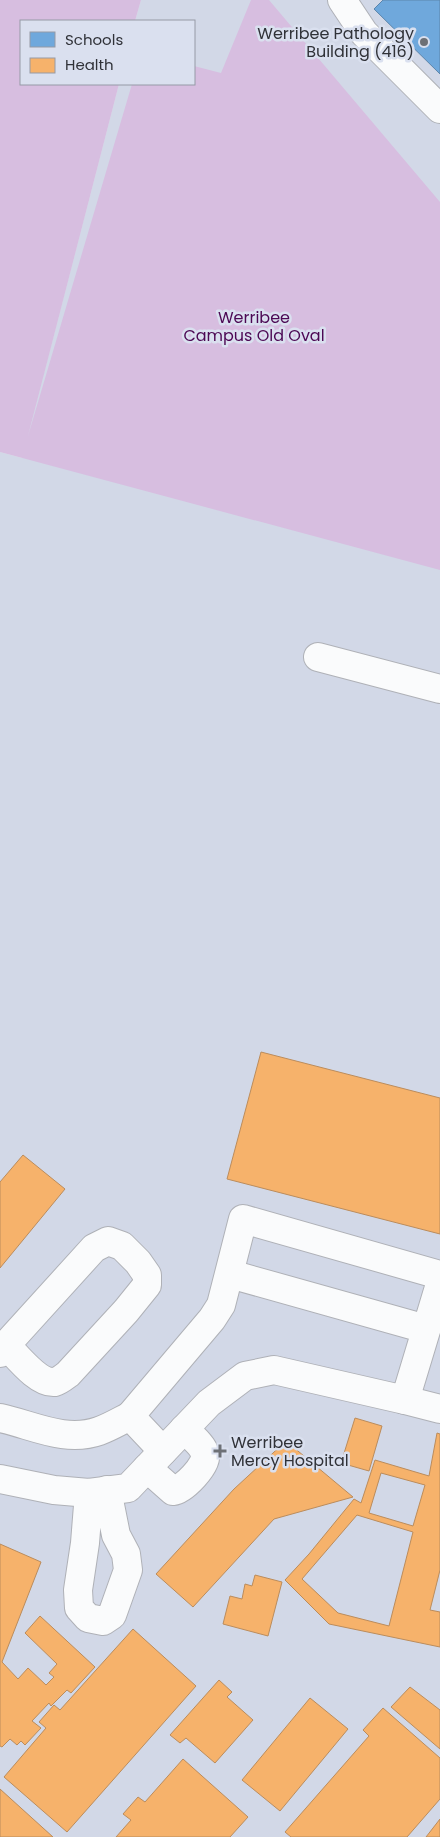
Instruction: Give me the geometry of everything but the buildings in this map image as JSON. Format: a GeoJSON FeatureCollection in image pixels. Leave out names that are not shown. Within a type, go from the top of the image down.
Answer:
{"type":"FeatureCollection","features":[{"type":"Feature","properties":{"kind":"lane"},"geometry":{"type":"LineString","coordinates":[[342,0],[364,33],[440,109]]}},
{"type":"Feature","properties":{"kind":"lane"},"geometry":{"type":"LineString","coordinates":[[318,657],[440,689]]}},
{"type":"Feature","properties":{"kind":"lane"},"geometry":{"type":"LineString","coordinates":[[0,1418],[59,1435],[66,1435],[98,1431],[130,1416],[212,1320],[221,1305],[243,1219],[440,1275]]}},
{"type":"Feature","properties":{"kind":"lane"},"geometry":{"type":"LineString","coordinates":[[108,1241],[122,1246],[148,1275],[147,1286],[126,1311],[68,1374],[57,1382],[45,1382],[3,1349],[94,1248],[108,1241]]}},
{"type":"Feature","properties":{"kind":"lane"},"geometry":{"type":"LineString","coordinates":[[230,1274],[426,1329]]}},
{"type":"Feature","properties":{"kind":"lane"},"geometry":{"type":"LineString","coordinates":[[405,1400],[440,1284]]}},
{"type":"Feature","properties":{"kind":"lane"},"geometry":{"type":"LineString","coordinates":[[0,1479],[54,1490],[98,1491],[128,1488],[210,1403],[245,1376],[274,1370],[440,1409]]}},
{"type":"Feature","properties":{"kind":"lane"},"geometry":{"type":"LineString","coordinates":[[130,1416],[173,1491],[177,1490],[196,1474],[204,1464],[206,1457],[204,1451],[184,1430]]}},
{"type":"Feature","properties":{"kind":"shaded area"},"geometry":{"type":"Polygon","coordinates":[[[141,0],[440,0],[440,1837],[0,1837],[0,452],[22,458],[119,85],[195,85],[195,20],[135,20],[141,0]]]}},
{"type":"Feature","properties":{"kind":"green space","name":"Werribee Campus Old Oval"},"geometry":{"type":"Polygon","coordinates":[[[0,0],[141,0],[135,20],[20,20],[20,85],[119,85],[28,436],[132,85],[195,85],[195,66],[221,73],[251,0],[269,0],[440,202],[440,570],[0,452],[0,0]]]}},
{"type":"Feature","properties":{"kind":"place","name":"Werribee Pathology Building (416)"},"geometry":{"type":"Point","coordinates":[424,42]}},
{"type":"Feature","properties":{"kind":"place","name":"Werribee Mercy Hospital"},"geometry":{"type":"Point","coordinates":[220,1451]}}]}
